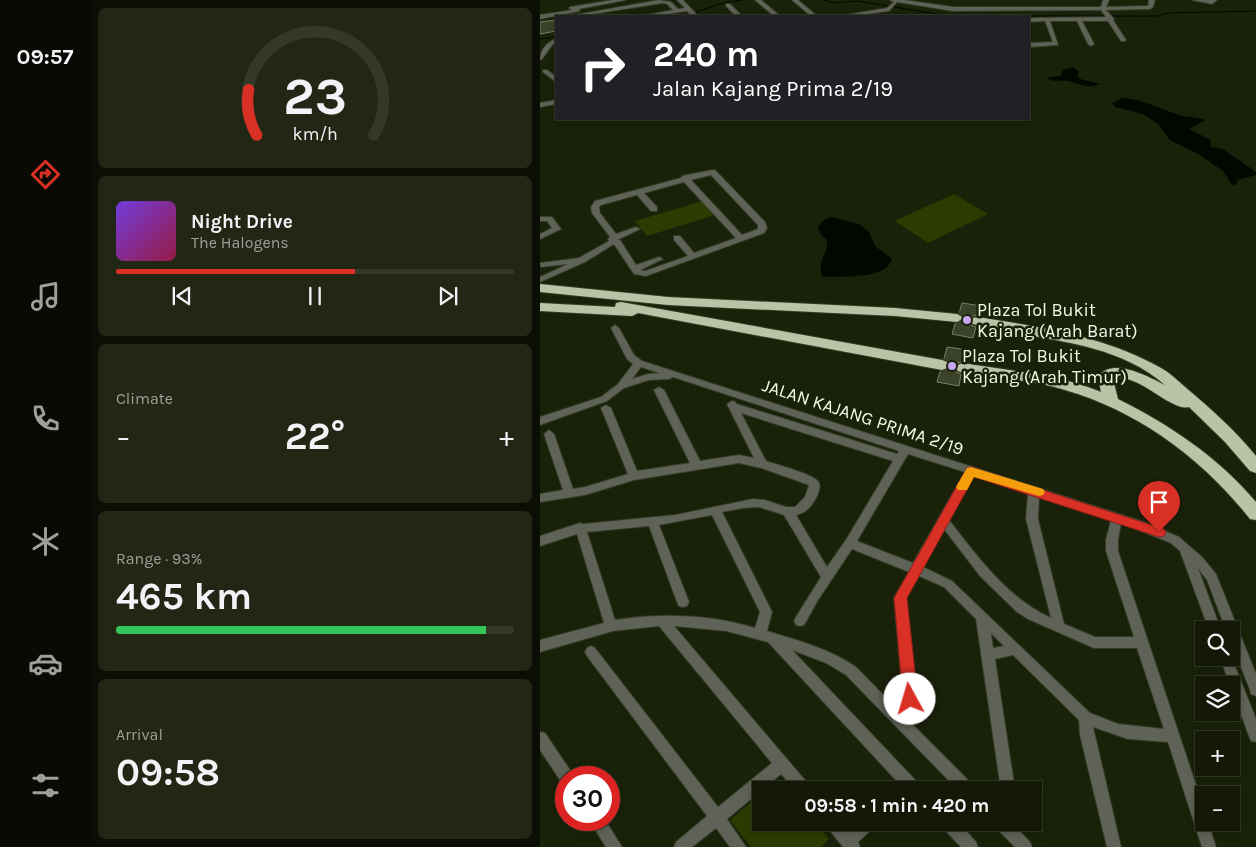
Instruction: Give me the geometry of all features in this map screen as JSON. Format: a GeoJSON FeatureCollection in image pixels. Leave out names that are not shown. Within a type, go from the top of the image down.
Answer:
{"type":"FeatureCollection","features":[{"type":"Feature","properties":{"kind":"highway"},"geometry":{"type":"LineString","coordinates":[[541,283],[593,295],[668,301],[904,313],[957,318]]}},
{"type":"Feature","properties":{"kind":"highway"},"geometry":{"type":"LineString","coordinates":[[540,297],[639,308],[942,365]]}},
{"type":"Feature","properties":{"kind":"highway"},"geometry":{"type":"LineString","coordinates":[[540,307],[664,314]]}},
{"type":"Feature","properties":{"kind":"highway"},"geometry":{"type":"LineString","coordinates":[[978,321],[1028,330],[1107,349],[1158,372],[1212,418],[1240,446],[1256,467]]}},
{"type":"Feature","properties":{"kind":"highway"},"geometry":{"type":"LineString","coordinates":[[963,368],[1053,382],[1070,386],[1111,402],[1162,430],[1201,458],[1231,484],[1256,514]]}},
{"type":"Feature","properties":{"kind":"highway"},"geometry":{"type":"LineString","coordinates":[[1111,402],[1105,377],[1108,373],[1120,371],[1132,375],[1212,418]]}},
{"type":"Feature","properties":{"kind":"street"},"geometry":{"type":"LineString","coordinates":[[540,15],[599,0]]}},
{"type":"Feature","properties":{"kind":"street"},"geometry":{"type":"LineString","coordinates":[[577,6],[623,0]]}},
{"type":"Feature","properties":{"kind":"street"},"geometry":{"type":"LineString","coordinates":[[577,6],[642,0]]}},
{"type":"Feature","properties":{"kind":"street"},"geometry":{"type":"LineString","coordinates":[[674,0],[687,15]]}},
{"type":"Feature","properties":{"kind":"street"},"geometry":{"type":"LineString","coordinates":[[680,0],[682,10]]}},
{"type":"Feature","properties":{"kind":"street"},"geometry":{"type":"LineString","coordinates":[[758,0],[776,15]]}},
{"type":"Feature","properties":{"kind":"street"},"geometry":{"type":"LineString","coordinates":[[795,0],[813,15]]}},
{"type":"Feature","properties":{"kind":"street"},"geometry":{"type":"LineString","coordinates":[[920,4],[928,0]]}},
{"type":"Feature","properties":{"kind":"street"},"geometry":{"type":"LineString","coordinates":[[1008,9],[1013,0]]}},
{"type":"Feature","properties":{"kind":"street"},"geometry":{"type":"LineString","coordinates":[[1041,8],[1045,0]]}},
{"type":"Feature","properties":{"kind":"street"},"geometry":{"type":"LineString","coordinates":[[1073,8],[1076,0]]}},
{"type":"Feature","properties":{"kind":"street"},"geometry":{"type":"LineString","coordinates":[[1106,0],[1108,13],[1123,40]]}},
{"type":"Feature","properties":{"kind":"street"},"geometry":{"type":"LineString","coordinates":[[1030,20],[1079,20],[1108,13],[1150,7],[1152,0]]}},
{"type":"Feature","properties":{"kind":"street"},"geometry":{"type":"LineString","coordinates":[[1195,0],[1213,1]]}},
{"type":"Feature","properties":{"kind":"street"},"geometry":{"type":"LineString","coordinates":[[577,6],[663,1],[696,15]]}},
{"type":"Feature","properties":{"kind":"street"},"geometry":{"type":"LineString","coordinates":[[976,9],[980,2]]}},
{"type":"Feature","properties":{"kind":"street"},"geometry":{"type":"LineString","coordinates":[[846,14],[891,5],[920,4],[953,9],[1073,8],[1108,13]]}},
{"type":"Feature","properties":{"kind":"street"},"geometry":{"type":"LineString","coordinates":[[728,5],[738,15]]}},
{"type":"Feature","properties":{"kind":"street"},"geometry":{"type":"LineString","coordinates":[[651,15],[682,10]]}},
{"type":"Feature","properties":{"kind":"street"},"geometry":{"type":"LineString","coordinates":[[1030,45],[1056,44],[1047,20]]}},
{"type":"Feature","properties":{"kind":"street"},"geometry":{"type":"LineString","coordinates":[[1079,20],[1091,44]]}},
{"type":"Feature","properties":{"kind":"street"},"geometry":{"type":"LineString","coordinates":[[540,58],[551,43],[555,41]]}},
{"type":"Feature","properties":{"kind":"street"},"geometry":{"type":"LineString","coordinates":[[545,71],[555,79]]}},
{"type":"Feature","properties":{"kind":"street"},"geometry":{"type":"LineString","coordinates":[[540,105],[555,102]]}},
{"type":"Feature","properties":{"kind":"street"},"geometry":{"type":"LineString","coordinates":[[710,172],[714,173],[762,224],[763,228],[761,231],[693,257],[646,274],[640,274],[596,213],[596,205],[685,178],[710,172]]}},
{"type":"Feature","properties":{"kind":"street"},"geometry":{"type":"LineString","coordinates":[[685,178],[741,239]]}},
{"type":"Feature","properties":{"kind":"street"},"geometry":{"type":"LineString","coordinates":[[638,191],[654,209]]}},
{"type":"Feature","properties":{"kind":"street"},"geometry":{"type":"LineString","coordinates":[[540,219],[549,220],[557,229],[540,237]]}},
{"type":"Feature","properties":{"kind":"street"},"geometry":{"type":"LineString","coordinates":[[541,283],[636,229]]}},
{"type":"Feature","properties":{"kind":"street"},"geometry":{"type":"LineString","coordinates":[[677,238],[693,257]]}},
{"type":"Feature","properties":{"kind":"street"},"geometry":{"type":"LineString","coordinates":[[541,265],[585,259]]}},
{"type":"Feature","properties":{"kind":"street"},"geometry":{"type":"LineString","coordinates":[[635,268],[659,259]]}},
{"type":"Feature","properties":{"kind":"street"},"geometry":{"type":"LineString","coordinates":[[541,265],[558,272]]}},
{"type":"Feature","properties":{"kind":"street"},"geometry":{"type":"LineString","coordinates":[[541,265],[543,272],[541,283]]}},
{"type":"Feature","properties":{"kind":"street"},"geometry":{"type":"LineString","coordinates":[[615,328],[630,357],[639,363],[621,386]]}},
{"type":"Feature","properties":{"kind":"street","name":"JALAN KAJANG PRIMA 2/19"},"geometry":{"type":"LineString","coordinates":[[639,363],[902,455],[971,471],[1034,490],[1117,517],[1159,532],[1175,540],[1198,560],[1212,577],[1256,690]]}},
{"type":"Feature","properties":{"kind":"street"},"geometry":{"type":"LineString","coordinates":[[540,421],[596,403],[621,386],[648,377],[678,376]]}},
{"type":"Feature","properties":{"kind":"street"},"geometry":{"type":"LineString","coordinates":[[659,390],[697,466]]}},
{"type":"Feature","properties":{"kind":"street"},"geometry":{"type":"LineString","coordinates":[[726,392],[762,464]]}},
{"type":"Feature","properties":{"kind":"street"},"geometry":{"type":"LineString","coordinates":[[734,407],[902,455],[850,543],[800,621]]}},
{"type":"Feature","properties":{"kind":"street"},"geometry":{"type":"LineString","coordinates":[[606,408],[634,476]]}},
{"type":"Feature","properties":{"kind":"street"},"geometry":{"type":"LineString","coordinates":[[549,434],[569,493]]}},
{"type":"Feature","properties":{"kind":"street"},"geometry":{"type":"LineString","coordinates":[[540,498],[602,486],[634,476],[739,459],[762,464],[814,484],[815,490],[804,507],[799,511],[788,512],[758,503],[653,523],[580,527],[540,541]]}},
{"type":"Feature","properties":{"kind":"street"},"geometry":{"type":"LineString","coordinates":[[900,719],[910,699],[900,598],[971,471]]}},
{"type":"Feature","properties":{"kind":"street"},"geometry":{"type":"LineString","coordinates":[[1034,490],[1032,519],[1059,627]]}},
{"type":"Feature","properties":{"kind":"street"},"geometry":{"type":"LineString","coordinates":[[716,511],[766,612],[765,635],[902,781]]}},
{"type":"Feature","properties":{"kind":"street"},"geometry":{"type":"LineString","coordinates":[[788,512],[827,577]]}},
{"type":"Feature","properties":{"kind":"street"},"geometry":{"type":"LineString","coordinates":[[1117,517],[1112,540],[1112,551],[1209,847]]}},
{"type":"Feature","properties":{"kind":"street"},"geometry":{"type":"LineString","coordinates":[[944,521],[984,573],[1032,615],[1094,643],[1143,642]]}},
{"type":"Feature","properties":{"kind":"street"},"geometry":{"type":"LineString","coordinates":[[653,523],[683,602]]}},
{"type":"Feature","properties":{"kind":"street"},"geometry":{"type":"LineString","coordinates":[[580,527],[610,626]]}},
{"type":"Feature","properties":{"kind":"street"},"geometry":{"type":"LineString","coordinates":[[850,543],[942,580],[1085,717],[1105,727],[1126,733],[1173,736]]}},
{"type":"Feature","properties":{"kind":"street"},"geometry":{"type":"LineString","coordinates":[[1184,548],[1212,621]]}},
{"type":"Feature","properties":{"kind":"street"},"geometry":{"type":"LineString","coordinates":[[982,617],[1007,781]]}},
{"type":"Feature","properties":{"kind":"street"},"geometry":{"type":"LineString","coordinates":[[661,620],[796,781]]}},
{"type":"Feature","properties":{"kind":"street"},"geometry":{"type":"LineString","coordinates":[[540,646],[610,626],[661,620],[708,622],[765,635],[842,664],[900,719],[959,781]]}},
{"type":"Feature","properties":{"kind":"street"},"geometry":{"type":"LineString","coordinates":[[988,655],[1016,649]]}},
{"type":"Feature","properties":{"kind":"street"},"geometry":{"type":"LineString","coordinates":[[591,652],[739,847]]}},
{"type":"Feature","properties":{"kind":"street"},"geometry":{"type":"LineString","coordinates":[[1229,666],[1256,736]]}},
{"type":"Feature","properties":{"kind":"street"},"geometry":{"type":"LineString","coordinates":[[1085,717],[1087,735],[1114,847]]}},
{"type":"Feature","properties":{"kind":"street"},"geometry":{"type":"LineString","coordinates":[[540,738],[559,766]]}},
{"type":"Feature","properties":{"kind":"street"},"geometry":{"type":"LineString","coordinates":[[681,847],[782,764]]}},
{"type":"Feature","properties":{"kind":"street"},"geometry":{"type":"LineString","coordinates":[[604,831],[615,847]]}},
{"type":"Feature","properties":{"kind":"street"},"geometry":{"type":"LineString","coordinates":[[840,831],[851,844],[862,831]]}},
{"type":"Feature","properties":{"kind":"street"},"geometry":{"type":"LineString","coordinates":[[955,831],[970,847]]}},
{"type":"Feature","properties":{"kind":"street"},"geometry":{"type":"LineString","coordinates":[[1009,831],[1025,847]]}},
{"type":"Feature","properties":{"kind":"green space"},"geometry":{"type":"Polygon","coordinates":[[[954,194],[988,214],[928,243],[895,221],[954,194]]]}},
{"type":"Feature","properties":{"kind":"green space"},"geometry":{"type":"Polygon","coordinates":[[[703,201],[715,215],[647,236],[635,221],[703,201]]]}},
{"type":"Feature","properties":{"kind":"green space"},"geometry":{"type":"Polygon","coordinates":[[[752,802],[752,831],[822,831],[829,839],[821,847],[751,847],[730,820],[752,802]]]}},
{"type":"Feature","properties":{"kind":"shaded area"},"geometry":{"type":"Polygon","coordinates":[[[1073,67],[1079,72],[1077,75],[1080,79],[1100,84],[1088,86],[1046,78],[1060,76],[1063,70],[1073,67]]]}},
{"type":"Feature","properties":{"kind":"shaded area"},"geometry":{"type":"Polygon","coordinates":[[[1123,98],[1144,102],[1182,116],[1205,120],[1189,129],[1211,140],[1211,147],[1223,149],[1256,172],[1256,175],[1237,180],[1237,184],[1232,185],[1223,171],[1200,155],[1170,140],[1158,124],[1143,114],[1115,107],[1112,103],[1123,98]]]}},
{"type":"Feature","properties":{"kind":"shaded area"},"geometry":{"type":"Polygon","coordinates":[[[831,217],[859,224],[869,232],[875,246],[892,259],[888,266],[881,271],[862,276],[823,277],[821,262],[826,250],[827,240],[821,235],[818,227],[822,221],[831,217]]]}},
{"type":"Feature","properties":{"kind":"building"},"geometry":{"type":"Polygon","coordinates":[[[555,20],[555,31],[540,34],[540,22],[555,20]]]}},
{"type":"Feature","properties":{"kind":"building","name":"Plaza Tol Bukit Kajang (Arah Barat)"},"geometry":{"type":"Polygon","coordinates":[[[962,303],[982,306],[980,315],[973,316],[969,320],[971,325],[976,327],[973,338],[952,334],[955,324],[966,319],[959,313],[962,303]]]}},
{"type":"Feature","properties":{"kind":"building","name":"Plaza Tol Bukit Kajang (Arah Timur)"},"geometry":{"type":"Polygon","coordinates":[[[947,347],[968,350],[965,361],[957,363],[954,367],[956,372],[961,374],[959,386],[937,382],[940,372],[948,370],[951,366],[949,361],[944,359],[947,347]]]}},
{"type":"Feature","properties":{"kind":"waterway"},"geometry":{"type":"LineString","coordinates":[[696,12],[723,3],[742,0]]}},
{"type":"Feature","properties":{"kind":"waterway"},"geometry":{"type":"LineString","coordinates":[[823,0],[836,3],[857,1],[943,15]]}},
{"type":"Feature","properties":{"kind":"waterway"},"geometry":{"type":"LineString","coordinates":[[1030,16],[1158,16],[1167,13],[1256,11]]}},
{"type":"Feature","properties":{"kind":"waterway"},"geometry":{"type":"LineString","coordinates":[[674,15],[680,14]]}},
{"type":"Feature","properties":{"kind":"waterway"},"geometry":{"type":"LineString","coordinates":[[540,39],[555,37]]}},
{"type":"Feature","properties":{"kind":"tunnel"},"geometry":{"type":"LineString","coordinates":[[957,318],[978,321]]}},
{"type":"Feature","properties":{"kind":"tunnel"},"geometry":{"type":"LineString","coordinates":[[942,365],[963,368]]}},
{"type":"Feature","properties":{"kind":"slow traffic"},"geometry":{"type":"LineString","coordinates":[[962,487],[971,471],[1039,492]]}},
{"type":"Feature","properties":{"kind":"place","name":"Plaza Tol Bukit Kajang (Arah Barat)"},"geometry":{"type":"Point","coordinates":[967,320]}},
{"type":"Feature","properties":{"kind":"place","name":"Plaza Tol Bukit Kajang (Arah Timur)"},"geometry":{"type":"Point","coordinates":[952,366]}},
{"type":"Feature","properties":{"kind":"route"},"geometry":{"type":"LineString","coordinates":[[910,699],[900,598],[971,471],[1159,532]]}}]}
